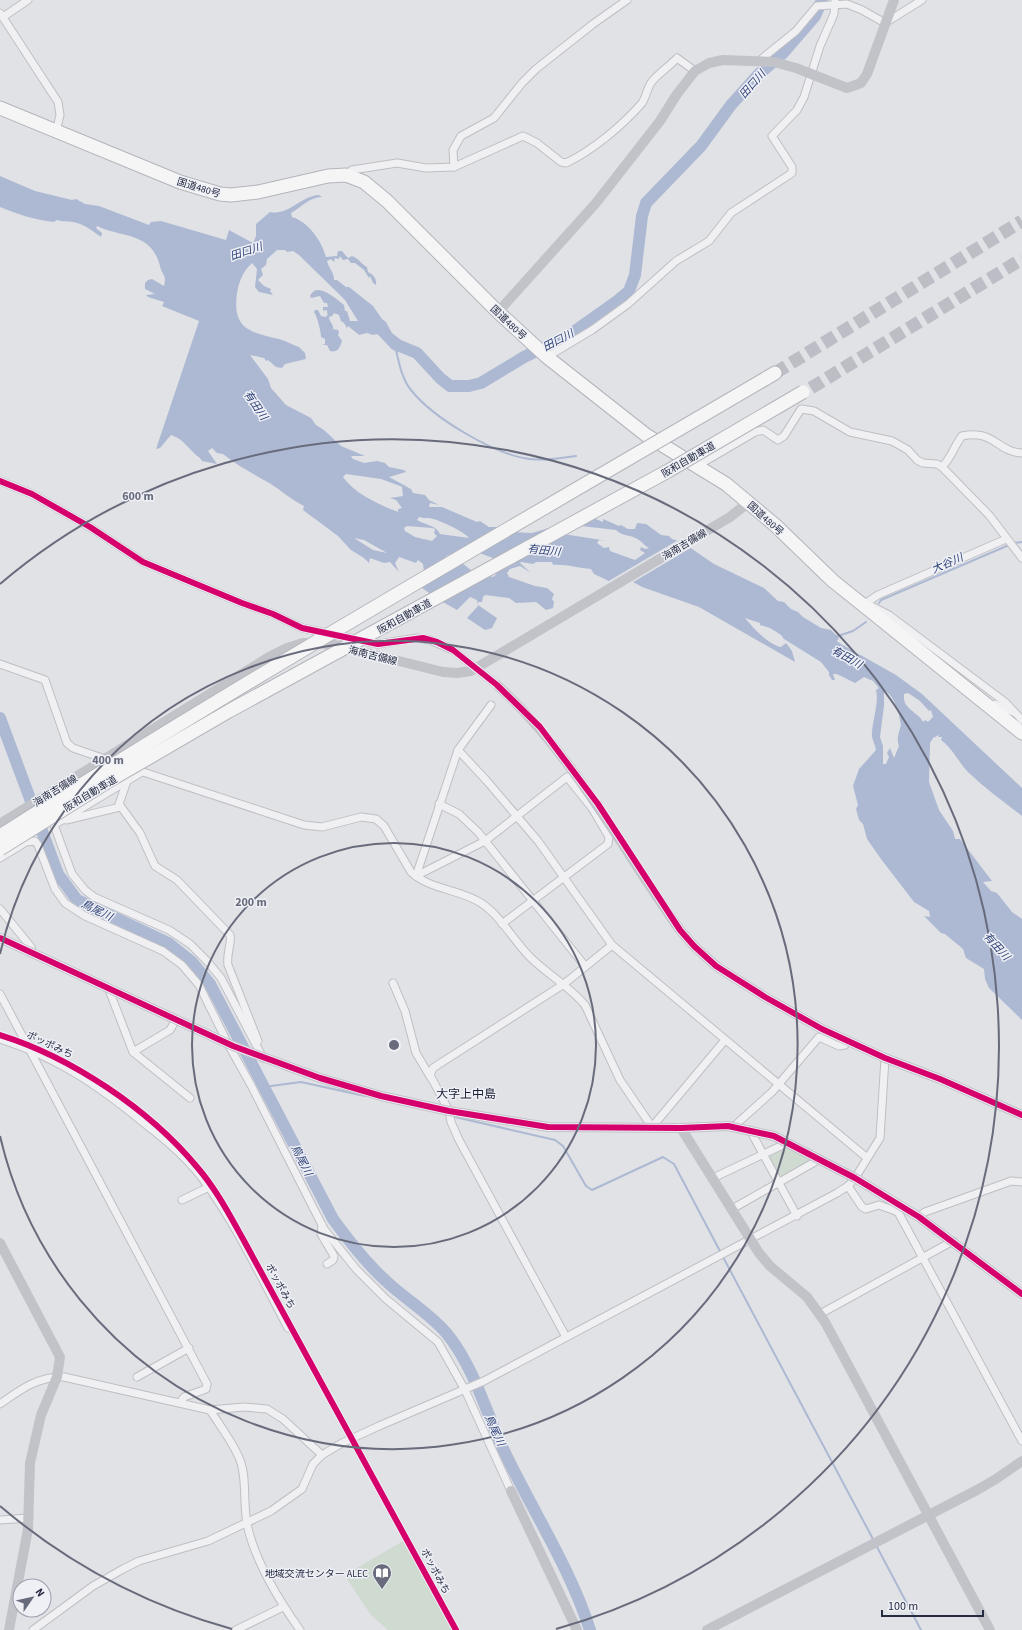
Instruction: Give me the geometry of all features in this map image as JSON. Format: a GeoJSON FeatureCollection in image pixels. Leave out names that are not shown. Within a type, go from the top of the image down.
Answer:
{"type":"FeatureCollection","features":[{"type":"Feature","properties":{"kind":"highway","name":"国道480号"},"geometry":{"type":"LineString","coordinates":[[0,108],[180,182],[220,194],[231,195],[258,192],[315,177],[346,175],[364,182],[387,201],[498,312],[546,356],[646,435],[726,484],[749,502],[833,581],[864,604],[1022,733]]}},
{"type":"Feature","properties":{"kind":"highway","name":"阪和自動車道"},"geometry":{"type":"LineString","coordinates":[[0,836],[225,697],[487,540],[770,376]]}},
{"type":"Feature","properties":{"kind":"highway","name":"阪和自動車道"},"geometry":{"type":"LineString","coordinates":[[0,849],[112,779],[222,715],[654,479],[807,390]]}},
{"type":"Feature","properties":{"kind":"street"},"geometry":{"type":"LineString","coordinates":[[28,0],[1,15],[58,102],[60,115],[56,132]]}},
{"type":"Feature","properties":{"kind":"street"},"geometry":{"type":"LineString","coordinates":[[454,167],[453,150],[461,136],[494,118],[536,69],[587,28],[627,0]]}},
{"type":"Feature","properties":{"kind":"street"},"geometry":{"type":"LineString","coordinates":[[498,312],[596,203],[656,126],[677,94],[695,71],[715,61],[763,61],[786,64],[848,88],[861,83],[867,74],[894,0]]}},
{"type":"Feature","properties":{"kind":"street"},"geometry":{"type":"LineString","coordinates":[[885,23],[922,0]]}},
{"type":"Feature","properties":{"kind":"street"},"geometry":{"type":"LineString","coordinates":[[763,61],[796,30],[817,6],[833,3],[852,6],[885,23]]}},
{"type":"Feature","properties":{"kind":"street"},"geometry":{"type":"LineString","coordinates":[[546,356],[592,330],[628,304],[676,261],[709,241],[731,213],[792,173],[792,167],[772,136],[797,110],[804,97],[820,46],[834,14],[833,3]]}},
{"type":"Feature","properties":{"kind":"street"},"geometry":{"type":"LineString","coordinates":[[346,175],[352,170],[397,163],[426,168],[454,167],[523,136],[537,143],[561,162],[566,163],[590,148],[621,123],[643,102],[651,82],[668,69],[677,58],[695,71]]}},
{"type":"Feature","properties":{"kind":"street"},"geometry":{"type":"LineString","coordinates":[[697,466],[755,432],[763,430],[778,440],[784,436],[801,409],[814,411],[850,432],[892,441],[908,450],[917,460],[942,467],[989,515],[1022,558]]}},
{"type":"Feature","properties":{"kind":"street"},"geometry":{"type":"LineString","coordinates":[[942,467],[949,460],[954,447],[962,436],[970,434],[987,436],[1008,450],[1022,453]]}},
{"type":"Feature","properties":{"kind":"street"},"geometry":{"type":"LineString","coordinates":[[0,481],[32,494],[90,527],[143,562],[236,601],[273,614],[302,628],[378,644],[423,638],[437,642],[480,666],[540,727],[672,918],[687,938],[705,957],[727,974],[765,997],[848,1041],[1022,1115]]}},
{"type":"Feature","properties":{"kind":"street","name":"海南吉備線"},"geometry":{"type":"LineString","coordinates":[[0,824],[269,657],[295,645],[309,643],[331,644],[442,672],[464,673],[480,666],[730,516],[749,502]]}},
{"type":"Feature","properties":{"kind":"street"},"geometry":{"type":"LineString","coordinates":[[864,604],[878,595],[1006,538]]}},
{"type":"Feature","properties":{"kind":"street"},"geometry":{"type":"LineString","coordinates":[[864,604],[890,615],[1005,702],[1018,713],[1022,720]]}},
{"type":"Feature","properties":{"kind":"street"},"geometry":{"type":"LineString","coordinates":[[0,664],[45,680],[67,743],[73,748],[304,825],[328,827],[361,817],[372,817],[384,826],[412,872],[416,876],[425,882],[475,900],[485,906],[530,957],[564,984],[585,1005],[620,1080],[652,1127]]}},
{"type":"Feature","properties":{"kind":"street"},"geometry":{"type":"LineString","coordinates":[[989,706],[995,704],[1018,713]]}},
{"type":"Feature","properties":{"kind":"street"},"geometry":{"type":"LineString","coordinates":[[416,876],[458,750],[491,705]]}},
{"type":"Feature","properties":{"kind":"street"},"geometry":{"type":"LineString","coordinates":[[458,750],[517,816],[612,945],[866,1157]]}},
{"type":"Feature","properties":{"kind":"street"},"geometry":{"type":"LineString","coordinates":[[142,772],[56,823],[54,828],[72,874],[80,885],[94,897],[146,919],[173,933],[204,957],[222,978],[262,1058]]}},
{"type":"Feature","properties":{"kind":"street"},"geometry":{"type":"LineString","coordinates":[[416,876],[485,841],[567,777],[595,806],[610,841],[604,848],[502,924]]}},
{"type":"Feature","properties":{"kind":"street"},"geometry":{"type":"LineString","coordinates":[[126,781],[119,804],[120,807],[140,833],[155,866],[177,880],[230,935],[227,952],[228,965],[262,1058]]}},
{"type":"Feature","properties":{"kind":"street"},"geometry":{"type":"LineString","coordinates":[[439,804],[454,810],[464,818],[485,841],[585,966]]}},
{"type":"Feature","properties":{"kind":"street"},"geometry":{"type":"LineString","coordinates":[[62,820],[120,807]]}},
{"type":"Feature","properties":{"kind":"street"},"geometry":{"type":"LineString","coordinates":[[0,858],[26,842],[35,841],[38,845],[55,889],[65,903],[85,916],[155,947],[176,960],[199,985],[322,1225],[334,1243],[356,1269],[386,1299],[438,1342],[466,1390],[577,1630]]}},
{"type":"Feature","properties":{"kind":"street"},"geometry":{"type":"LineString","coordinates":[[0,909],[31,947],[32,953]]}},
{"type":"Feature","properties":{"kind":"street"},"geometry":{"type":"LineString","coordinates":[[0,938],[175,1021],[262,1058],[381,1096],[449,1111],[548,1127],[733,1127],[774,1136],[820,1159],[851,1182],[919,1217],[1022,1294]]}},
{"type":"Feature","properties":{"kind":"street"},"geometry":{"type":"LineString","coordinates":[[431,1078],[430,1072],[433,1068],[564,984],[612,945]]}},
{"type":"Feature","properties":{"kind":"street"},"geometry":{"type":"LineString","coordinates":[[393,983],[403,1006],[416,1053],[449,1111],[451,1122],[459,1140],[566,1337]]}},
{"type":"Feature","properties":{"kind":"street"},"geometry":{"type":"LineString","coordinates":[[109,990],[133,1052],[190,1098]]}},
{"type":"Feature","properties":{"kind":"street"},"geometry":{"type":"LineString","coordinates":[[0,994],[208,1387],[203,1391],[184,1397],[180,1403]]}},
{"type":"Feature","properties":{"kind":"street"},"geometry":{"type":"LineString","coordinates":[[133,1052],[170,1030],[175,1021]]}},
{"type":"Feature","properties":{"kind":"street"},"geometry":{"type":"LineString","coordinates":[[733,1127],[778,1085],[819,1037],[839,1046],[845,1045],[848,1041]]}},
{"type":"Feature","properties":{"kind":"street"},"geometry":{"type":"LineString","coordinates":[[0,1039],[30,1049],[69,1068],[116,1100],[182,1155],[209,1187],[234,1228],[288,1328]]}},
{"type":"Feature","properties":{"kind":"street"},"geometry":{"type":"LineString","coordinates":[[652,1127],[725,1040]]}},
{"type":"Feature","properties":{"kind":"street"},"geometry":{"type":"LineString","coordinates":[[33,1630],[93,1586],[122,1569],[140,1561],[208,1541],[271,1511],[302,1489],[313,1464],[322,1455],[364,1432],[466,1390],[484,1381],[797,1216],[851,1182],[881,1135],[885,1058]]}},
{"type":"Feature","properties":{"kind":"street"},"geometry":{"type":"LineString","coordinates":[[681,1128],[751,1240],[766,1261],[807,1297],[820,1314],[990,1630]]}},
{"type":"Feature","properties":{"kind":"street"},"geometry":{"type":"LineString","coordinates":[[750,1130],[797,1216]]}},
{"type":"Feature","properties":{"kind":"street"},"geometry":{"type":"LineString","coordinates":[[712,1178],[787,1142]]}},
{"type":"Feature","properties":{"kind":"street"},"geometry":{"type":"LineString","coordinates":[[732,1210],[820,1159]]}},
{"type":"Feature","properties":{"kind":"street"},"geometry":{"type":"LineString","coordinates":[[919,1217],[925,1212],[1011,1181],[1022,1182]]}},
{"type":"Feature","properties":{"kind":"street"},"geometry":{"type":"LineString","coordinates":[[851,1182],[862,1207],[866,1209],[879,1205],[899,1208]]}},
{"type":"Feature","properties":{"kind":"street"},"geometry":{"type":"LineString","coordinates":[[182,1200],[209,1187]]}},
{"type":"Feature","properties":{"kind":"street"},"geometry":{"type":"LineString","coordinates":[[899,1208],[924,1258],[1022,1441]]}},
{"type":"Feature","properties":{"kind":"street"},"geometry":{"type":"LineString","coordinates":[[322,1225],[321,1234],[334,1256],[333,1260],[327,1264]]}},
{"type":"Feature","properties":{"kind":"street"},"geometry":{"type":"LineString","coordinates":[[820,1314],[953,1241]]}},
{"type":"Feature","properties":{"kind":"street"},"geometry":{"type":"LineString","coordinates":[[1,1250],[59,1354],[60,1362],[57,1377],[41,1415],[30,1463],[29,1518],[23,1565],[9,1630]]}},
{"type":"Feature","properties":{"kind":"street"},"geometry":{"type":"LineString","coordinates":[[137,1377],[188,1348]]}},
{"type":"Feature","properties":{"kind":"street"},"geometry":{"type":"LineString","coordinates":[[0,1404],[31,1383],[57,1377],[73,1378],[210,1410],[244,1407],[267,1409],[284,1419],[322,1455]]}},
{"type":"Feature","properties":{"kind":"street"},"geometry":{"type":"LineString","coordinates":[[210,1410],[229,1438],[240,1461],[247,1523],[253,1545],[283,1607],[300,1630]]}},
{"type":"Feature","properties":{"kind":"street"},"geometry":{"type":"LineString","coordinates":[[707,1630],[996,1479],[1022,1461]]}},
{"type":"Feature","properties":{"kind":"street"},"geometry":{"type":"LineString","coordinates":[[0,1520],[29,1518]]}},
{"type":"Feature","properties":{"kind":"street"},"geometry":{"type":"LineString","coordinates":[[236,1630],[283,1607]]}},
{"type":"Feature","properties":{"kind":"shaded area"},"geometry":{"type":"Polygon","coordinates":[[[787,1145],[816,1160],[780,1181],[766,1155],[787,1145]]]}},
{"type":"Feature","properties":{"kind":"shaded area"},"geometry":{"type":"Polygon","coordinates":[[[405,1540],[454,1630],[388,1630],[371,1615],[345,1576],[405,1540]]]}},
{"type":"Feature","properties":{"kind":"water","name":"有田川"},"geometry":{"type":"Polygon","coordinates":[[[0,176],[35,191],[72,200],[76,199],[85,204],[99,206],[149,225],[151,222],[161,221],[226,240],[229,230],[253,243],[256,236],[256,224],[270,212],[289,209],[312,196],[319,195],[322,197],[313,199],[291,213],[292,217],[304,223],[314,233],[326,257],[337,256],[338,251],[342,251],[348,258],[352,256],[355,257],[367,267],[368,272],[375,279],[376,285],[364,270],[355,263],[351,263],[348,259],[343,260],[340,256],[339,259],[335,258],[334,262],[331,259],[327,261],[334,280],[337,280],[346,287],[349,287],[373,306],[382,319],[386,322],[392,333],[401,340],[400,343],[402,344],[406,342],[413,348],[405,352],[397,352],[377,334],[373,335],[367,333],[359,335],[348,326],[347,328],[341,321],[339,315],[334,313],[329,317],[329,319],[333,329],[338,330],[338,335],[342,341],[337,350],[330,351],[327,345],[322,345],[325,344],[325,339],[321,337],[319,324],[314,312],[315,310],[318,310],[321,316],[326,317],[328,314],[327,310],[323,311],[323,307],[328,307],[327,303],[324,303],[320,296],[311,298],[310,296],[313,292],[321,290],[331,295],[344,305],[350,321],[358,321],[345,300],[299,255],[293,251],[287,252],[285,250],[277,250],[267,259],[266,265],[261,269],[263,275],[258,280],[264,286],[271,289],[270,291],[273,295],[259,292],[255,287],[257,269],[252,263],[240,281],[236,305],[240,322],[245,327],[260,334],[282,340],[299,347],[305,353],[306,359],[285,364],[282,368],[276,367],[264,358],[250,355],[268,379],[271,388],[286,405],[311,418],[316,425],[324,430],[341,446],[365,456],[351,456],[353,459],[364,463],[377,461],[385,463],[389,467],[404,470],[406,472],[389,477],[411,489],[413,493],[425,495],[429,500],[439,505],[430,503],[429,507],[442,507],[477,522],[480,521],[489,527],[498,527],[512,532],[532,533],[589,516],[603,522],[603,519],[619,526],[621,525],[628,529],[635,529],[637,523],[646,524],[661,535],[669,536],[672,539],[682,542],[714,564],[764,588],[778,601],[784,602],[803,617],[821,628],[831,630],[839,638],[837,641],[841,644],[896,675],[922,694],[1022,788],[1022,816],[988,790],[969,773],[941,740],[942,737],[938,737],[939,735],[933,738],[930,743],[929,782],[939,810],[953,831],[955,839],[960,839],[992,881],[983,882],[991,891],[997,893],[1012,912],[1022,919],[1022,1020],[989,988],[985,979],[984,969],[966,958],[963,949],[945,934],[941,933],[924,916],[930,917],[929,911],[914,902],[867,839],[863,824],[859,820],[856,809],[858,805],[853,786],[859,769],[876,750],[872,734],[877,695],[876,690],[879,688],[873,681],[864,677],[855,683],[837,674],[833,674],[835,680],[832,680],[829,672],[821,662],[784,639],[781,635],[770,628],[760,625],[760,623],[745,618],[756,631],[771,643],[781,647],[786,643],[792,651],[795,662],[699,607],[642,587],[633,582],[613,583],[594,574],[591,569],[553,565],[552,562],[536,562],[533,564],[521,562],[520,563],[531,573],[520,566],[510,569],[507,573],[509,577],[535,586],[547,588],[554,594],[552,599],[554,602],[553,608],[546,610],[536,602],[516,603],[509,598],[485,595],[482,602],[478,602],[478,605],[497,618],[492,628],[485,630],[467,618],[478,606],[477,600],[470,597],[457,610],[419,586],[424,572],[423,564],[418,560],[416,563],[399,557],[395,563],[399,572],[390,562],[384,563],[370,558],[369,563],[351,550],[338,536],[303,510],[304,506],[223,454],[217,453],[212,448],[208,451],[217,464],[202,461],[183,442],[171,435],[160,448],[156,449],[199,321],[162,306],[164,302],[146,295],[155,294],[145,289],[145,283],[148,280],[152,279],[164,286],[165,277],[156,255],[150,247],[142,241],[134,237],[106,230],[97,226],[96,228],[102,233],[101,237],[81,224],[57,220],[54,222],[40,220],[0,207],[0,176]],[[346,474],[343,477],[361,494],[384,506],[398,512],[398,509],[402,508],[396,500],[390,498],[403,496],[402,487],[400,486],[381,479],[346,474]],[[419,517],[417,520],[433,527],[440,534],[469,538],[456,529],[437,520],[419,517]],[[407,526],[404,528],[405,531],[415,537],[432,541],[437,536],[434,533],[435,529],[432,528],[407,526]],[[581,526],[573,528],[563,534],[608,541],[599,540],[597,543],[604,548],[609,547],[610,551],[635,560],[645,553],[640,550],[641,547],[645,549],[649,548],[636,538],[621,534],[616,530],[581,526]],[[354,538],[373,550],[387,553],[364,540],[354,538]],[[477,552],[446,556],[461,562],[472,571],[493,577],[498,570],[498,560],[477,552]],[[884,690],[884,706],[880,737],[883,746],[883,764],[886,764],[889,757],[887,753],[890,748],[894,758],[899,746],[898,738],[901,725],[898,710],[894,701],[884,690]],[[908,693],[904,694],[904,699],[908,707],[923,722],[925,720],[928,722],[933,717],[931,710],[929,711],[920,701],[908,693]]]}},
{"type":"Feature","properties":{"kind":"pier"},"geometry":{"type":"Polygon","coordinates":[[[680,539],[694,546],[630,584],[613,585],[607,582],[680,539]]]}},
{"type":"Feature","properties":{"kind":"waterway","name":"田口川"},"geometry":{"type":"LineString","coordinates":[[395,344],[417,353],[440,378],[450,386],[469,386],[481,383],[524,357],[568,336],[616,302],[629,291],[635,275],[642,216],[646,203],[701,146],[731,105],[758,75],[783,53],[815,16],[822,0]]}},
{"type":"Feature","properties":{"kind":"waterway"},"geometry":{"type":"LineString","coordinates":[[396,350],[403,376],[411,390],[434,412],[466,434],[500,450],[530,459],[536,460],[576,456]]}},
{"type":"Feature","properties":{"kind":"waterway","name":"大谷川"},"geometry":{"type":"LineString","coordinates":[[1013,543],[1022,542]]}},
{"type":"Feature","properties":{"kind":"waterway","name":"大谷川"},"geometry":{"type":"LineString","coordinates":[[879,603],[881,600],[1009,545]]}},
{"type":"Feature","properties":{"kind":"waterway","name":"大谷川"},"geometry":{"type":"LineString","coordinates":[[835,637],[853,631],[866,622]]}},
{"type":"Feature","properties":{"kind":"waterway","name":"鳥尾川"},"geometry":{"type":"LineString","coordinates":[[0,718],[58,874],[77,900],[168,943],[192,962],[210,984],[333,1219],[372,1267],[394,1288],[434,1320],[448,1335],[457,1348],[480,1393],[506,1455],[562,1563],[582,1607],[590,1630]]}},
{"type":"Feature","properties":{"kind":"waterway"},"geometry":{"type":"LineString","coordinates":[[264,1088],[301,1082],[365,1096]]}},
{"type":"Feature","properties":{"kind":"waterway"},"geometry":{"type":"LineString","coordinates":[[455,1117],[555,1140],[563,1146],[586,1186],[592,1190],[663,1157],[674,1164],[721,1253]]}},
{"type":"Feature","properties":{"kind":"waterway"},"geometry":{"type":"LineString","coordinates":[[723,1257],[874,1541]]}},
{"type":"Feature","properties":{"kind":"waterway"},"geometry":{"type":"LineString","coordinates":[[877,1547],[921,1630]]}},
{"type":"Feature","properties":{"kind":"tunnel"},"geometry":{"type":"LineString","coordinates":[[775,373],[1022,221]]}},
{"type":"Feature","properties":{"kind":"tunnel"},"geometry":{"type":"LineString","coordinates":[[811,388],[1022,259]]}},
{"type":"Feature","properties":{"kind":"cycle path"},"geometry":{"type":"LineString","coordinates":[[0,481],[32,494],[90,527],[143,562],[242,603],[273,614],[302,628],[378,644],[423,638],[437,642],[453,650],[497,685],[540,727],[598,804],[680,930],[694,946],[716,966],[765,997],[822,1029],[885,1058],[940,1079],[1022,1115]]}},
{"type":"Feature","properties":{"kind":"cycle path"},"geometry":{"type":"LineString","coordinates":[[0,938],[233,1046],[320,1078],[381,1096],[449,1111],[548,1127],[681,1128],[728,1126],[774,1136],[855,1178],[919,1217],[1022,1294]]}},
{"type":"Feature","properties":{"kind":"cycle path","name":"ポッポみち"},"geometry":{"type":"LineString","coordinates":[[0,1035],[54,1057],[81,1071],[107,1088],[156,1125],[178,1146],[204,1175],[222,1202],[243,1239],[456,1630]]}},
{"type":"Feature","properties":{"kind":"place","name":"地域交流センター ALEC"},"geometry":{"type":"Point","coordinates":[382,1590]}},
{"type":"Feature","properties":{"kind":"district","name":"大字上中島"},"geometry":{"type":"Point","coordinates":[466,1094]}}]}
